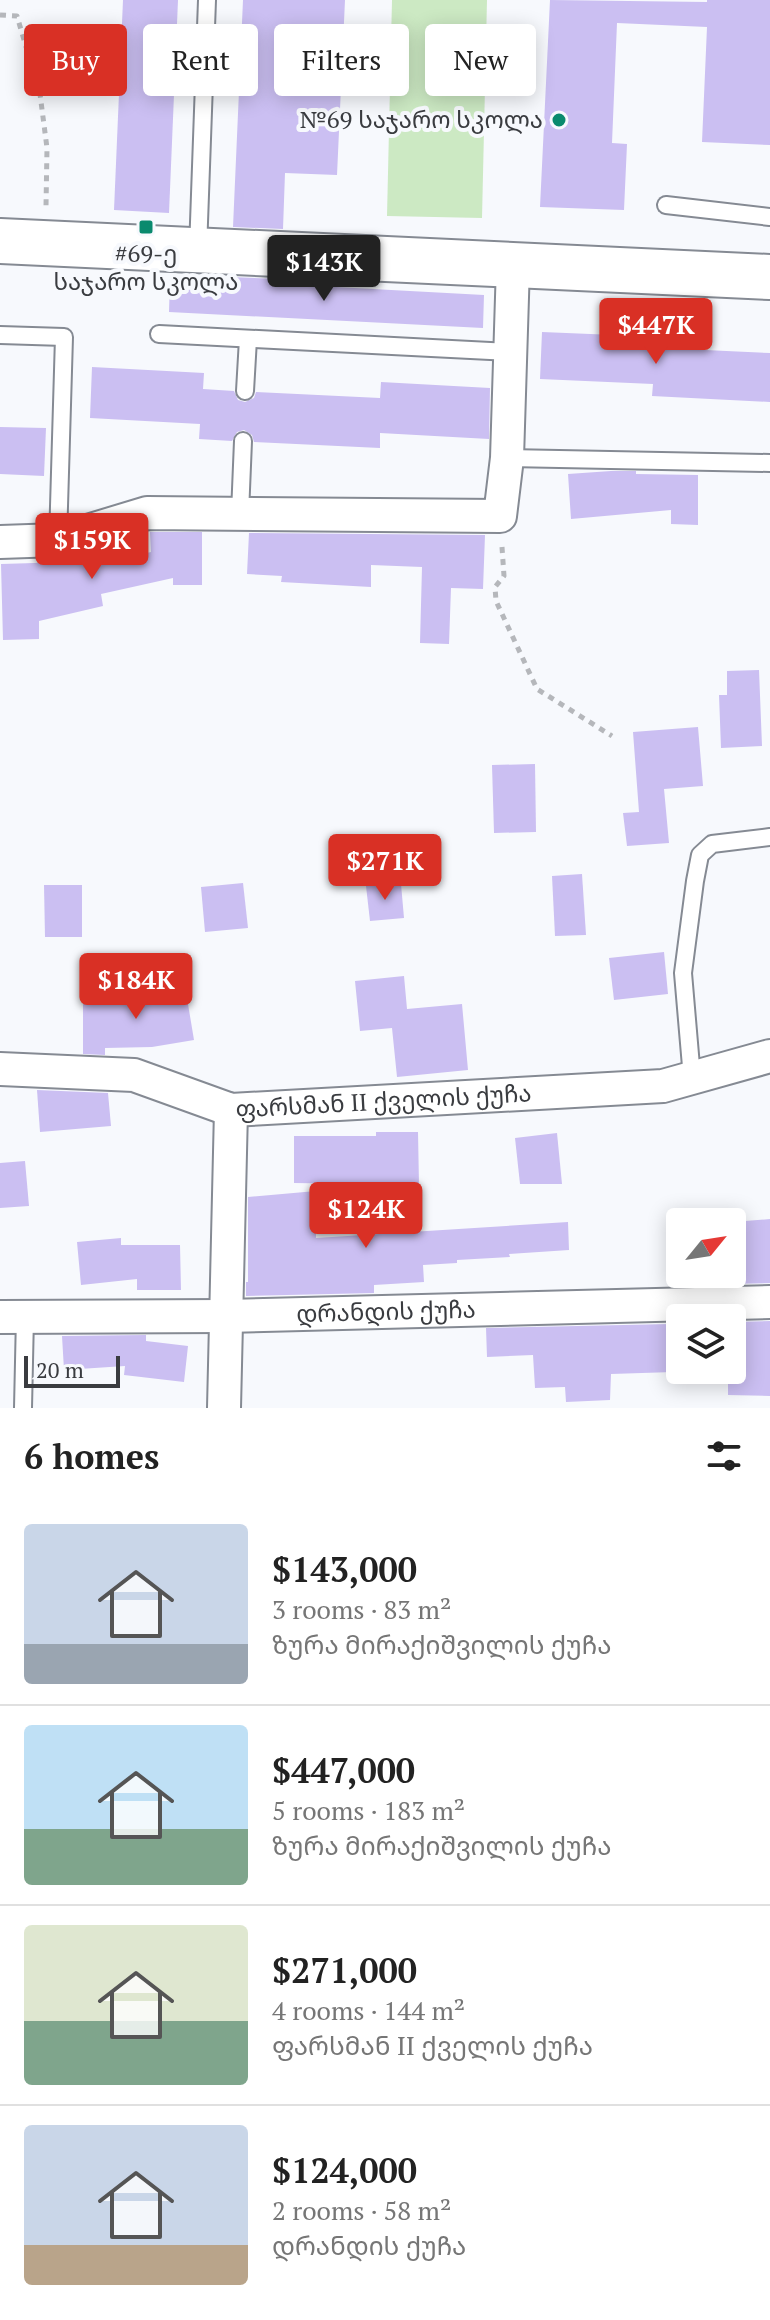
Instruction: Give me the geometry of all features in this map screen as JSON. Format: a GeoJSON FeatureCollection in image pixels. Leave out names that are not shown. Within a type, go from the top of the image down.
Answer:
{"type":"FeatureCollection","features":[{"type":"Feature","properties":{"kind":"street"},"geometry":{"type":"LineString","coordinates":[[0,241],[770,277]]}},
{"type":"Feature","properties":{"kind":"street"},"geometry":{"type":"LineString","coordinates":[[0,542],[58,540],[147,513],[500,516],[507,458],[513,265]]}},
{"type":"Feature","properties":{"kind":"street","name":"ფარსმან II ქველის ქუჩა"},"geometry":{"type":"LineString","coordinates":[[0,1069],[134,1075],[231,1110],[663,1086],[770,1056]]}},
{"type":"Feature","properties":{"kind":"street"},"geometry":{"type":"LineString","coordinates":[[224,1408],[231,1110]]}},
{"type":"Feature","properties":{"kind":"street","name":"დრანდის ქუჩა"},"geometry":{"type":"LineString","coordinates":[[12,1317],[226,1316],[770,1302]]}},
{"type":"Feature","properties":{"kind":"lane"},"geometry":{"type":"LineString","coordinates":[[198,251],[207,0]]}},
{"type":"Feature","properties":{"kind":"lane"},"geometry":{"type":"LineString","coordinates":[[666,205],[770,217]]}},
{"type":"Feature","properties":{"kind":"lane"},"geometry":{"type":"LineString","coordinates":[[159,334],[510,352]]}},
{"type":"Feature","properties":{"kind":"lane"},"geometry":{"type":"LineString","coordinates":[[0,335],[64,337],[58,540]]}},
{"type":"Feature","properties":{"kind":"lane"},"geometry":{"type":"LineString","coordinates":[[245,391],[248,339]]}},
{"type":"Feature","properties":{"kind":"lane"},"geometry":{"type":"LineString","coordinates":[[240,514],[243,441]]}},
{"type":"Feature","properties":{"kind":"lane"},"geometry":{"type":"LineString","coordinates":[[507,458],[770,463]]}},
{"type":"Feature","properties":{"kind":"lane"},"geometry":{"type":"LineString","coordinates":[[692,1078],[683,973],[700,855],[712,844],[770,837]]}},
{"type":"Feature","properties":{"kind":"lane"},"geometry":{"type":"LineString","coordinates":[[12,1317],[23,1408]]}},
{"type":"Feature","properties":{"kind":"path"},"geometry":{"type":"LineString","coordinates":[[0,15],[17,16],[40,94],[47,148],[45,243]]}},
{"type":"Feature","properties":{"kind":"path"},"geometry":{"type":"LineString","coordinates":[[500,516],[504,576],[495,587],[496,601],[537,689],[612,736]]}},
{"type":"Feature","properties":{"kind":"green space"},"geometry":{"type":"Polygon","coordinates":[[[392,0],[487,0],[486,24],[425,24],[425,96],[485,96],[482,218],[387,216],[390,96],[409,96],[409,24],[391,24],[392,0]]]}},
{"type":"Feature","properties":{"kind":"building"},"geometry":{"type":"Polygon","coordinates":[[[123,0],[178,0],[177,24],[143,24],[143,96],[174,96],[169,213],[114,210],[119,96],[127,96],[127,24],[122,24],[123,0]]]}},
{"type":"Feature","properties":{"kind":"building"},"geometry":{"type":"Polygon","coordinates":[[[243,0],[345,0],[344,24],[274,24],[274,96],[341,96],[337,175],[285,173],[283,229],[233,227],[239,96],[258,96],[258,24],[242,24],[243,0]]]}},
{"type":"Feature","properties":{"kind":"building"},"geometry":{"type":"Polygon","coordinates":[[[550,0],[770,0],[770,145],[702,142],[707,27],[617,23],[612,143],[627,144],[624,210],[540,207],[550,0]]]}},
{"type":"Feature","properties":{"kind":"building"},"geometry":{"type":"Polygon","coordinates":[[[230,277],[280,279],[280,284],[484,295],[483,328],[169,312],[170,278],[230,281],[230,277]]]}},
{"type":"Feature","properties":{"kind":"building"},"geometry":{"type":"Polygon","coordinates":[[[542,332],[663,337],[662,348],[770,353],[770,402],[652,396],[653,384],[540,379],[542,332]]]}},
{"type":"Feature","properties":{"kind":"building"},"geometry":{"type":"Polygon","coordinates":[[[92,367],[204,373],[203,389],[234,391],[238,400],[245,402],[254,398],[256,392],[380,398],[381,382],[490,388],[489,439],[380,433],[380,448],[254,442],[252,435],[244,430],[237,432],[232,441],[199,439],[200,424],[90,418],[92,367]]]}},
{"type":"Feature","properties":{"kind":"building"},"geometry":{"type":"Polygon","coordinates":[[[0,427],[46,428],[44,476],[0,474],[0,427]]]}},
{"type":"Feature","properties":{"kind":"building"},"geometry":{"type":"Polygon","coordinates":[[[611,471],[698,475],[698,525],[671,524],[671,510],[571,519],[568,474],[611,471]]]}},
{"type":"Feature","properties":{"kind":"building"},"geometry":{"type":"Polygon","coordinates":[[[150,532],[202,532],[202,585],[173,585],[173,578],[101,594],[103,606],[39,621],[39,639],[3,640],[1,564],[68,562],[67,557],[90,550],[94,565],[151,552],[150,532]]]}},
{"type":"Feature","properties":{"kind":"building"},"geometry":{"type":"Polygon","coordinates":[[[249,533],[485,535],[483,589],[451,588],[449,644],[420,643],[422,567],[371,565],[371,587],[281,582],[282,576],[247,574],[249,533]]]}},
{"type":"Feature","properties":{"kind":"building"},"geometry":{"type":"Polygon","coordinates":[[[759,670],[762,746],[721,748],[719,695],[727,695],[727,671],[759,670]]]}},
{"type":"Feature","properties":{"kind":"building"},"geometry":{"type":"Polygon","coordinates":[[[698,727],[703,786],[664,789],[669,843],[627,846],[623,813],[639,812],[633,732],[698,727]]]}},
{"type":"Feature","properties":{"kind":"building"},"geometry":{"type":"Polygon","coordinates":[[[535,764],[536,832],[494,833],[492,765],[535,764]]]}},
{"type":"Feature","properties":{"kind":"building"},"geometry":{"type":"Polygon","coordinates":[[[582,874],[586,935],[555,936],[552,876],[582,874]]]}},
{"type":"Feature","properties":{"kind":"building"},"geometry":{"type":"Polygon","coordinates":[[[243,883],[248,928],[205,932],[201,887],[243,883]]]}},
{"type":"Feature","properties":{"kind":"building"},"geometry":{"type":"Polygon","coordinates":[[[401,884],[404,918],[370,921],[366,886],[401,884]]]}},
{"type":"Feature","properties":{"kind":"building"},"geometry":{"type":"Polygon","coordinates":[[[44,885],[82,885],[82,937],[45,937],[44,885]]]}},
{"type":"Feature","properties":{"kind":"building"},"geometry":{"type":"Polygon","coordinates":[[[664,952],[668,994],[614,1000],[609,958],[664,952]]]}},
{"type":"Feature","properties":{"kind":"building"},"geometry":{"type":"Polygon","coordinates":[[[404,976],[407,1009],[462,1004],[468,1070],[397,1077],[392,1028],[360,1031],[355,981],[404,976]]]}},
{"type":"Feature","properties":{"kind":"building"},"geometry":{"type":"Polygon","coordinates":[[[185,986],[194,1040],[152,1047],[105,1048],[105,1055],[83,1054],[83,996],[153,995],[152,991],[185,986]]]}},
{"type":"Feature","properties":{"kind":"building"},"geometry":{"type":"Polygon","coordinates":[[[37,1090],[108,1093],[111,1126],[40,1132],[37,1090]]]}},
{"type":"Feature","properties":{"kind":"building"},"geometry":{"type":"Polygon","coordinates":[[[376,1132],[418,1132],[419,1185],[294,1183],[294,1136],[376,1136],[376,1132]]]}},
{"type":"Feature","properties":{"kind":"building"},"geometry":{"type":"Polygon","coordinates":[[[557,1133],[562,1184],[520,1184],[515,1138],[557,1133]]]}},
{"type":"Feature","properties":{"kind":"building"},"geometry":{"type":"Polygon","coordinates":[[[25,1161],[29,1206],[0,1208],[0,1163],[25,1161]]]}},
{"type":"Feature","properties":{"kind":"building"},"geometry":{"type":"Polygon","coordinates":[[[316,1191],[316,1238],[568,1222],[569,1250],[423,1265],[424,1282],[374,1285],[374,1293],[246,1296],[248,1197],[316,1191]]]}},
{"type":"Feature","properties":{"kind":"building"},"geometry":{"type":"Polygon","coordinates":[[[770,1219],[770,1283],[746,1284],[746,1221],[770,1219]]]}},
{"type":"Feature","properties":{"kind":"building"},"geometry":{"type":"Polygon","coordinates":[[[121,1238],[121,1245],[180,1245],[181,1290],[137,1290],[137,1279],[81,1285],[77,1242],[121,1238]]]}},
{"type":"Feature","properties":{"kind":"building"},"geometry":{"type":"Polygon","coordinates":[[[770,1321],[770,1396],[728,1395],[728,1384],[746,1384],[746,1322],[770,1321]]]}},
{"type":"Feature","properties":{"kind":"building"},"geometry":{"type":"Polygon","coordinates":[[[666,1324],[666,1372],[611,1374],[610,1400],[566,1402],[565,1387],[535,1388],[533,1355],[487,1357],[486,1328],[666,1324]]]}},
{"type":"Feature","properties":{"kind":"building"},"geometry":{"type":"Polygon","coordinates":[[[146,1335],[146,1341],[188,1346],[184,1382],[124,1375],[125,1366],[64,1370],[62,1336],[146,1335]]]}},
{"type":"Feature","properties":{"kind":"place","name":"№69 საჯარო სკოლა"},"geometry":{"type":"Point","coordinates":[559,120]}},
{"type":"Feature","properties":{"kind":"place","name":"#69-ე საჯარო სკოლა"},"geometry":{"type":"Point","coordinates":[146,227]}}]}
